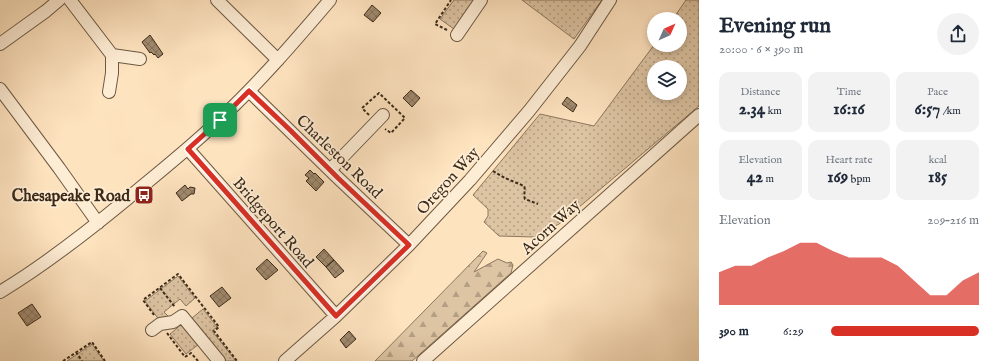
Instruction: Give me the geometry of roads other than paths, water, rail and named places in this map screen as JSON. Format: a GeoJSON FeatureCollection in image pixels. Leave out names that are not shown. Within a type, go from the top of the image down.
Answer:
{"type":"FeatureCollection","features":[{"type":"Feature","properties":{"kind":"street"},"geometry":{"type":"LineString","coordinates":[[0,44],[59,0]]}},
{"type":"Feature","properties":{"kind":"street"},"geometry":{"type":"LineString","coordinates":[[70,0],[112,55],[112,73],[109,92]]}},
{"type":"Feature","properties":{"kind":"street"},"geometry":{"type":"LineString","coordinates":[[217,0],[278,60]]}},
{"type":"Feature","properties":{"kind":"street"},"geometry":{"type":"LineString","coordinates":[[0,292],[43,264],[98,223],[188,149],[249,91],[330,0]]}},
{"type":"Feature","properties":{"kind":"street"},"geometry":{"type":"LineString","coordinates":[[457,35],[481,0]]}},
{"type":"Feature","properties":{"kind":"street","name":"Oregon Way"},"geometry":{"type":"LineString","coordinates":[[285,361],[336,316],[409,245],[470,180],[529,111],[580,46],[610,0]]}},
{"type":"Feature","properties":{"kind":"street"},"geometry":{"type":"LineString","coordinates":[[112,55],[140,59]]}},
{"type":"Feature","properties":{"kind":"street"},"geometry":{"type":"LineString","coordinates":[[0,89],[98,223]]}},
{"type":"Feature","properties":{"kind":"street","name":"Charleston Road"},"geometry":{"type":"LineString","coordinates":[[249,91],[409,245]]}},
{"type":"Feature","properties":{"kind":"street"},"geometry":{"type":"LineString","coordinates":[[330,170],[383,115]]}},
{"type":"Feature","properties":{"kind":"street","name":"Acorn Way"},"geometry":{"type":"LineString","coordinates":[[423,361],[699,115]]}},
{"type":"Feature","properties":{"kind":"street","name":"Bridgeport Road"},"geometry":{"type":"LineString","coordinates":[[188,149],[336,316]]}},
{"type":"Feature","properties":{"kind":"street"},"geometry":{"type":"LineString","coordinates":[[152,330],[160,324],[173,322],[182,316],[219,361]]}},
{"type":"Feature","properties":{"kind":"place","name":"Chesapeake Road"},"geometry":{"type":"Point","coordinates":[144,195]}}]}
